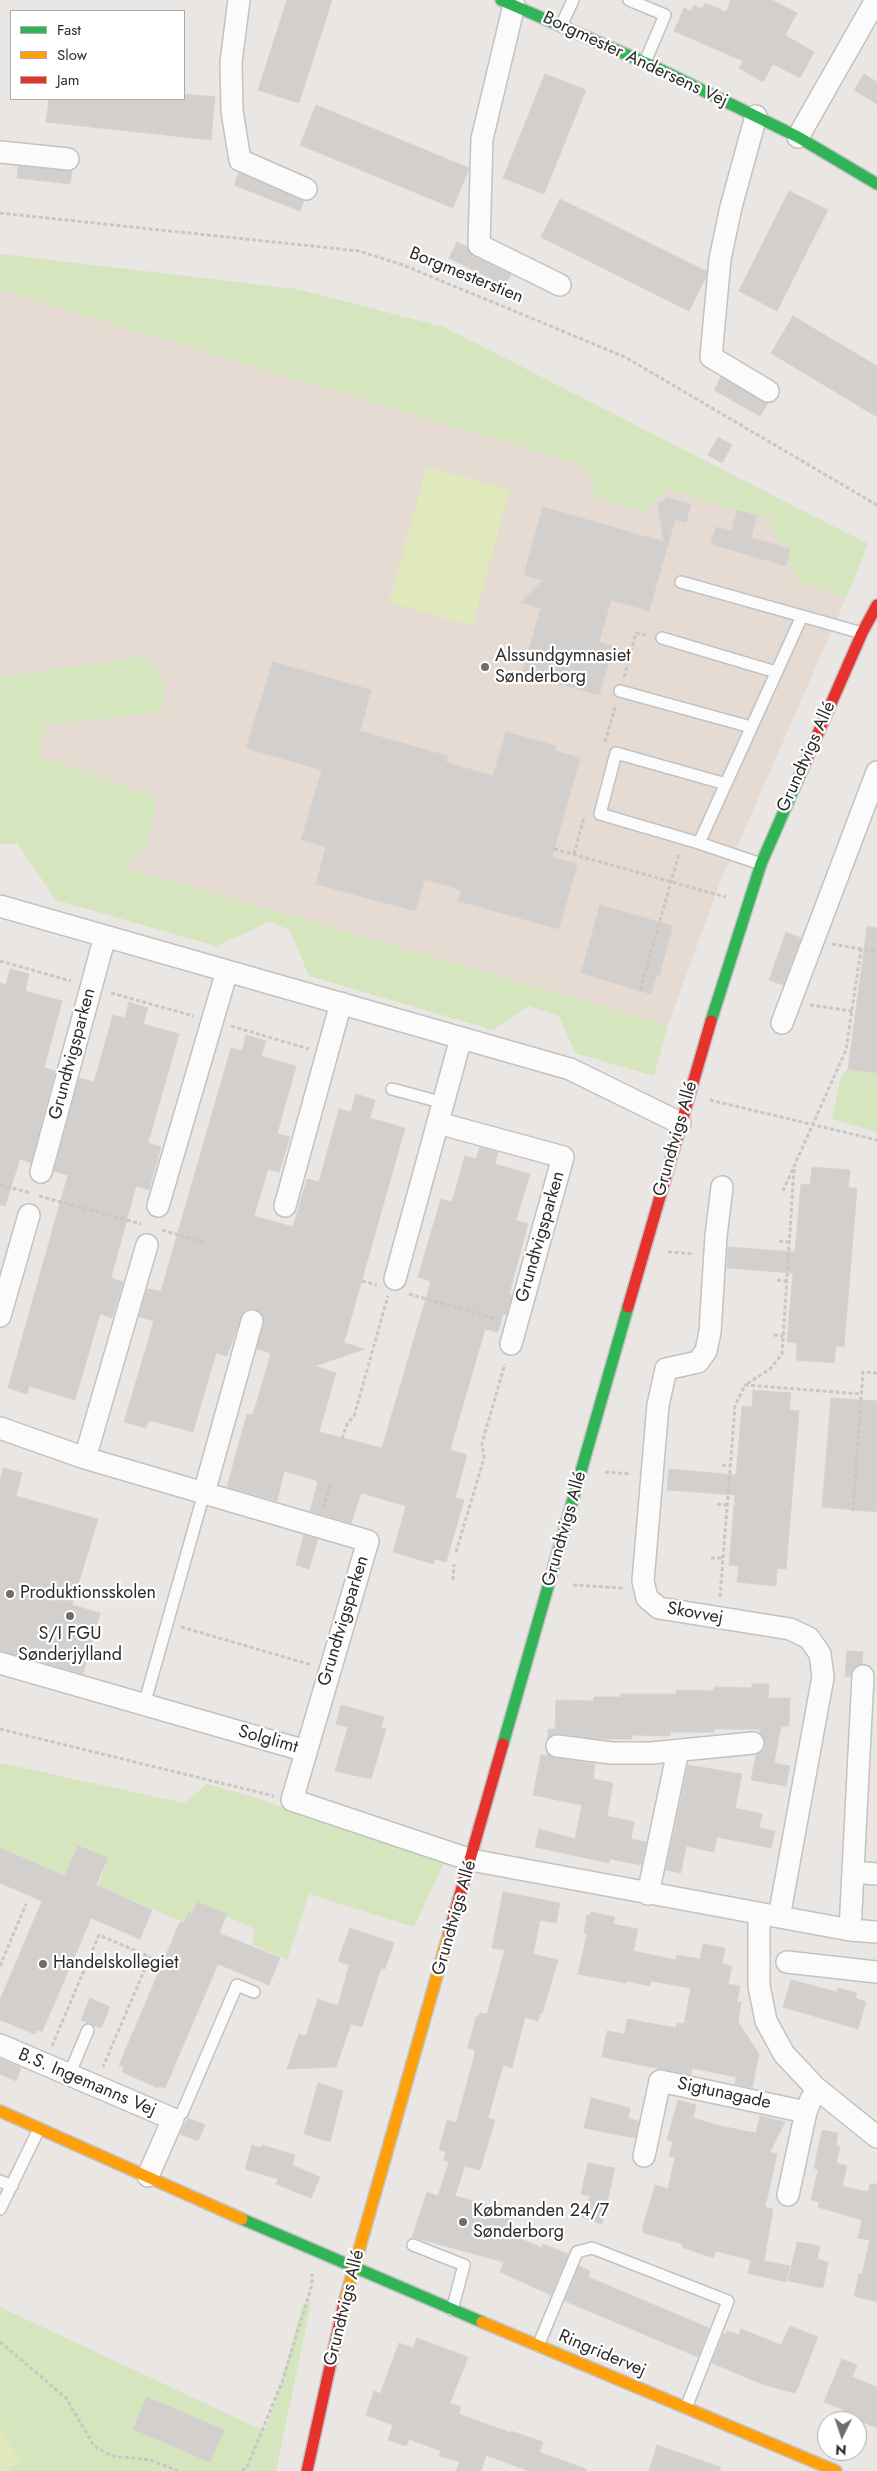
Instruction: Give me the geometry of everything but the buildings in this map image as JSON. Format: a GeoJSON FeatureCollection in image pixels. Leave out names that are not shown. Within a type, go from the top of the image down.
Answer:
{"type":"FeatureCollection","features":[{"type":"Feature","properties":{"kind":"street"},"geometry":{"type":"LineString","coordinates":[[238,0],[232,72],[232,110],[240,160],[306,189]]}},
{"type":"Feature","properties":{"kind":"street"},"geometry":{"type":"LineString","coordinates":[[798,137],[876,0]]}},
{"type":"Feature","properties":{"kind":"street","name":"Borgmester Andersens Vej"},"geometry":{"type":"LineString","coordinates":[[560,285],[479,245],[482,139],[508,3],[644,62],[756,116],[798,137],[877,184]]}},
{"type":"Feature","properties":{"kind":"street"},"geometry":{"type":"LineString","coordinates":[[756,116],[731,207],[720,259],[711,357],[768,391]]}},
{"type":"Feature","properties":{"kind":"street"},"geometry":{"type":"LineString","coordinates":[[0,152],[68,159]]}},
{"type":"Feature","properties":{"kind":"street","name":"Grundtvigs Allé"},"geometry":{"type":"LineString","coordinates":[[307,2471],[342,2311],[688,1094],[760,864],[862,633],[877,605]]}},
{"type":"Feature","properties":{"kind":"street"},"geometry":{"type":"LineString","coordinates":[[782,1023],[877,772]]}},
{"type":"Feature","properties":{"kind":"street"},"geometry":{"type":"LineString","coordinates":[[0,906],[570,1069],[680,1123]]}},
{"type":"Feature","properties":{"kind":"street","name":"Grundtvigsparken"},"geometry":{"type":"LineString","coordinates":[[41,1172],[105,936]]}},
{"type":"Feature","properties":{"kind":"street"},"geometry":{"type":"LineString","coordinates":[[158,1206],[227,970]]}},
{"type":"Feature","properties":{"kind":"street"},"geometry":{"type":"LineString","coordinates":[[285,1206],[341,1003]]}},
{"type":"Feature","properties":{"kind":"street"},"geometry":{"type":"LineString","coordinates":[[393,1284],[461,1038]]}},
{"type":"Feature","properties":{"kind":"street","name":"Grundtvigsparken"},"geometry":{"type":"LineString","coordinates":[[441,1113],[564,1157],[514,1334]]}},
{"type":"Feature","properties":{"kind":"street","name":"Skovvej"},"geometry":{"type":"LineString","coordinates":[[722,1187],[710,1332],[706,1351],[698,1362],[666,1369],[658,1405],[643,1581],[647,1598],[659,1608],[790,1629],[809,1638],[820,1654],[823,1677],[769,1916]]}},
{"type":"Feature","properties":{"kind":"street"},"geometry":{"type":"LineString","coordinates":[[0,1316],[29,1215]]}},
{"type":"Feature","properties":{"kind":"street"},"geometry":{"type":"LineString","coordinates":[[85,1458],[150,1233]]}},
{"type":"Feature","properties":{"kind":"street"},"geometry":{"type":"LineString","coordinates":[[204,1493],[252,1321]]}},
{"type":"Feature","properties":{"kind":"street","name":"Grundtvigsparken"},"geometry":{"type":"LineString","coordinates":[[0,1428],[85,1458],[368,1541],[306,1751]]}},
{"type":"Feature","properties":{"kind":"street","name":"Solglimt"},"geometry":{"type":"LineString","coordinates":[[0,1663],[306,1751],[292,1800]]}},
{"type":"Feature","properties":{"kind":"street"},"geometry":{"type":"LineString","coordinates":[[850,1930],[863,1676]]}},
{"type":"Feature","properties":{"kind":"street"},"geometry":{"type":"LineString","coordinates":[[557,1746],[611,1753],[678,1752],[753,1743]]}},
{"type":"Feature","properties":{"kind":"street"},"geometry":{"type":"LineString","coordinates":[[648,1894],[678,1752]]}},
{"type":"Feature","properties":{"kind":"street"},"geometry":{"type":"LineString","coordinates":[[292,1800],[471,1860],[769,1916],[850,1930],[877,1932]]}},
{"type":"Feature","properties":{"kind":"street"},"geometry":{"type":"LineString","coordinates":[[853,1872],[877,1874]]}},
{"type":"Feature","properties":{"kind":"street"},"geometry":{"type":"LineString","coordinates":[[769,1916],[759,1986],[766,2021],[784,2054],[816,2087],[877,2137]]}},
{"type":"Feature","properties":{"kind":"street"},"geometry":{"type":"LineString","coordinates":[[787,1962],[877,1972]]}},
{"type":"Feature","properties":{"kind":"street","name":"B.S. Ingemanns Vej"},"geometry":{"type":"LineString","coordinates":[[0,2045],[173,2119],[148,2176]]}},
{"type":"Feature","properties":{"kind":"street","name":"Sigtunagade"},"geometry":{"type":"LineString","coordinates":[[644,2156],[660,2080],[806,2112]]}},
{"type":"Feature","properties":{"kind":"street"},"geometry":{"type":"LineString","coordinates":[[788,2195],[806,2112],[816,2087]]}},
{"type":"Feature","properties":{"kind":"street"},"geometry":{"type":"LineString","coordinates":[[0,2111],[354,2269]]}},
{"type":"Feature","properties":{"kind":"street","name":"Ringridervej"},"geometry":{"type":"LineString","coordinates":[[354,2269],[836,2471]]}},
{"type":"Feature","properties":{"kind":"lane"},"geometry":{"type":"LineString","coordinates":[[562,26],[573,0]]}},
{"type":"Feature","properties":{"kind":"lane"},"geometry":{"type":"LineString","coordinates":[[629,0],[665,15],[644,62]]}},
{"type":"Feature","properties":{"kind":"lane"},"geometry":{"type":"LineString","coordinates":[[681,582],[862,633]]}},
{"type":"Feature","properties":{"kind":"lane"},"geometry":{"type":"LineString","coordinates":[[699,843],[802,616]]}},
{"type":"Feature","properties":{"kind":"lane"},"geometry":{"type":"LineString","coordinates":[[662,638],[776,672]]}},
{"type":"Feature","properties":{"kind":"lane"},"geometry":{"type":"LineString","coordinates":[[620,690],[751,728]]}},
{"type":"Feature","properties":{"kind":"lane"},"geometry":{"type":"LineString","coordinates":[[726,784],[616,753],[600,814],[699,843],[760,864]]}},
{"type":"Feature","properties":{"kind":"lane"},"geometry":{"type":"LineString","coordinates":[[392,1089],[441,1113]]}},
{"type":"Feature","properties":{"kind":"lane"},"geometry":{"type":"LineString","coordinates":[[144,1704],[204,1493]]}},
{"type":"Feature","properties":{"kind":"lane"},"geometry":{"type":"LineString","coordinates":[[173,2119],[182,2113],[237,1985],[254,1992]]}},
{"type":"Feature","properties":{"kind":"lane"},"geometry":{"type":"LineString","coordinates":[[69,2075],[88,2030]]}},
{"type":"Feature","properties":{"kind":"lane"},"geometry":{"type":"LineString","coordinates":[[0,2209],[39,2129]]}},
{"type":"Feature","properties":{"kind":"lane"},"geometry":{"type":"LineString","coordinates":[[0,2180],[12,2186]]}},
{"type":"Feature","properties":{"kind":"lane"},"geometry":{"type":"LineString","coordinates":[[413,2245],[464,2265],[452,2310]]}},
{"type":"Feature","properties":{"kind":"lane"},"geometry":{"type":"LineString","coordinates":[[538,2346],[577,2252],[592,2248],[728,2301],[686,2408]]}},
{"type":"Feature","properties":{"kind":"path","name":"Borgmesterstien"},"geometry":{"type":"LineString","coordinates":[[0,213],[359,251],[403,265],[624,357],[877,505]]}},
{"type":"Feature","properties":{"kind":"path"},"geometry":{"type":"LineString","coordinates":[[604,748],[636,633],[662,638]]}},
{"type":"Feature","properties":{"kind":"path"},"geometry":{"type":"LineString","coordinates":[[574,854],[584,816]]}},
{"type":"Feature","properties":{"kind":"path"},"geometry":{"type":"LineString","coordinates":[[640,990],[683,838]]}},
{"type":"Feature","properties":{"kind":"path"},"geometry":{"type":"LineString","coordinates":[[554,849],[748,903]]}},
{"type":"Feature","properties":{"kind":"path"},"geometry":{"type":"LineString","coordinates":[[815,938],[839,947],[877,952]]}},
{"type":"Feature","properties":{"kind":"path"},"geometry":{"type":"LineString","coordinates":[[783,1191],[846,1050],[861,950]]}},
{"type":"Feature","properties":{"kind":"path"},"geometry":{"type":"LineString","coordinates":[[0,961],[327,1054]]}},
{"type":"Feature","properties":{"kind":"path"},"geometry":{"type":"LineString","coordinates":[[792,1000],[818,1007],[852,1011]]}},
{"type":"Feature","properties":{"kind":"path"},"geometry":{"type":"LineString","coordinates":[[688,1094],[813,1126],[877,1140]]}},
{"type":"Feature","properties":{"kind":"path"},"geometry":{"type":"LineString","coordinates":[[718,1618],[735,1406],[745,1385],[770,1369],[782,1354],[794,1169]]}},
{"type":"Feature","properties":{"kind":"path"},"geometry":{"type":"LineString","coordinates":[[0,1184],[150,1233],[203,1242]]}},
{"type":"Feature","properties":{"kind":"path"},"geometry":{"type":"LineString","coordinates":[[779,1240],[789,1242]]}},
{"type":"Feature","properties":{"kind":"path"},"geometry":{"type":"LineString","coordinates":[[644,1250],[715,1256]]}},
{"type":"Feature","properties":{"kind":"path"},"geometry":{"type":"LineString","coordinates":[[777,1280],[787,1282]]}},
{"type":"Feature","properties":{"kind":"path"},"geometry":{"type":"LineString","coordinates":[[362,1281],[393,1284],[514,1334],[482,1443],[484,1458],[456,1552]]}},
{"type":"Feature","properties":{"kind":"path"},"geometry":{"type":"LineString","coordinates":[[342,1439],[347,1424],[354,1416],[393,1284]]}},
{"type":"Feature","properties":{"kind":"path"},"geometry":{"type":"LineString","coordinates":[[774,1335],[783,1336]]}},
{"type":"Feature","properties":{"kind":"path"},"geometry":{"type":"LineString","coordinates":[[853,1511],[863,1372],[877,1373]]}},
{"type":"Feature","properties":{"kind":"path"},"geometry":{"type":"LineString","coordinates":[[745,1385],[861,1394]]}},
{"type":"Feature","properties":{"kind":"path"},"geometry":{"type":"LineString","coordinates":[[722,1465],[730,1466]]}},
{"type":"Feature","properties":{"kind":"path"},"geometry":{"type":"LineString","coordinates":[[582,1470],[652,1476]]}},
{"type":"Feature","properties":{"kind":"path"},"geometry":{"type":"LineString","coordinates":[[717,1504],[727,1505]]}},
{"type":"Feature","properties":{"kind":"path"},"geometry":{"type":"LineString","coordinates":[[711,1558],[723,1558]]}},
{"type":"Feature","properties":{"kind":"path"},"geometry":{"type":"LineString","coordinates":[[453,1580],[454,1564]]}},
{"type":"Feature","properties":{"kind":"path"},"geometry":{"type":"LineString","coordinates":[[549,1584],[645,1590]]}},
{"type":"Feature","properties":{"kind":"path"},"geometry":{"type":"LineString","coordinates":[[167,1623],[329,1670]]}},
{"type":"Feature","properties":{"kind":"path"},"geometry":{"type":"LineString","coordinates":[[0,1729],[292,1800]]}},
{"type":"Feature","properties":{"kind":"path"},"geometry":{"type":"LineString","coordinates":[[0,1966],[26,1904]]}},
{"type":"Feature","properties":{"kind":"path"},"geometry":{"type":"LineString","coordinates":[[44,2064],[100,1935],[150,1957],[95,2086]]}},
{"type":"Feature","properties":{"kind":"path"},"geometry":{"type":"LineString","coordinates":[[242,2471],[247,2467],[285,2373],[312,2285],[312,2249]]}},
{"type":"Feature","properties":{"kind":"path"},"geometry":{"type":"LineString","coordinates":[[0,2342],[66,2398],[94,2446],[112,2456],[150,2460],[178,2471]]}},
{"type":"Feature","properties":{"kind":"shaded area","name":"Alssundgymnasiet Sønderborg"},"geometry":{"type":"Polygon","coordinates":[[[0,290],[585,466],[597,498],[645,512],[666,489],[769,519],[799,582],[846,598],[734,854],[724,872],[668,1025],[122,867],[157,798],[37,755],[47,725],[161,712],[146,656],[0,677],[0,290]]]}},
{"type":"Feature","properties":{"kind":"green space"},"geometry":{"type":"Polygon","coordinates":[[[0,254],[296,289],[444,327],[868,544],[846,598],[799,582],[769,519],[666,489],[645,512],[597,498],[585,466],[0,290],[0,254]]]}},
{"type":"Feature","properties":{"kind":"green space"},"geometry":{"type":"Polygon","coordinates":[[[427,467],[510,490],[472,626],[389,602],[427,467]]]}},
{"type":"Feature","properties":{"kind":"green space"},"geometry":{"type":"Polygon","coordinates":[[[146,656],[165,683],[161,712],[47,725],[37,755],[157,798],[146,846],[123,867],[668,1025],[654,1076],[575,1053],[559,1016],[528,1006],[493,1030],[309,976],[290,930],[269,922],[216,946],[56,900],[17,843],[0,845],[0,677],[146,656]]]}},
{"type":"Feature","properties":{"kind":"green space"},"geometry":{"type":"Polygon","coordinates":[[[848,1069],[877,1073],[877,1132],[832,1119],[841,1076],[848,1069]]]}},
{"type":"Feature","properties":{"kind":"green space"},"geometry":{"type":"Polygon","coordinates":[[[0,1763],[184,1803],[207,1784],[250,1796],[444,1863],[414,1927],[309,1894],[287,1960],[252,1944],[255,1929],[198,1903],[188,1924],[98,1886],[108,1860],[79,1848],[67,1876],[0,1848],[0,1763]]]}},
{"type":"Feature","properties":{"kind":"green space"},"geometry":{"type":"Polygon","coordinates":[[[303,2303],[311,2303],[276,2471],[0,2471],[0,2307],[264,2431],[275,2404],[303,2303]]]}},
{"type":"Feature","properties":{"kind":"green space"},"geometry":{"type":"Polygon","coordinates":[[[0,2427],[21,2462],[6,2471],[0,2471],[0,2427]]]}},
{"type":"Feature","properties":{"kind":"traffic: fast"},"geometry":{"type":"LineString","coordinates":[[501,0],[653,66],[798,137],[877,184]]}},
{"type":"Feature","properties":{"kind":"traffic: fast"},"geometry":{"type":"LineString","coordinates":[[711,1021],[761,864],[802,770]]}},
{"type":"Feature","properties":{"kind":"traffic: fast"},"geometry":{"type":"LineString","coordinates":[[503,1744],[628,1307]]}},
{"type":"Feature","properties":{"kind":"traffic: fast"},"geometry":{"type":"LineString","coordinates":[[242,2219],[482,2322]]}},
{"type":"Feature","properties":{"kind":"traffic: slow"},"geometry":{"type":"LineString","coordinates":[[344,2303],[449,1933]]}},
{"type":"Feature","properties":{"kind":"traffic: slow"},"geometry":{"type":"LineString","coordinates":[[0,2111],[242,2219]]}},
{"type":"Feature","properties":{"kind":"traffic: slow"},"geometry":{"type":"LineString","coordinates":[[482,2322],[836,2471]]}},
{"type":"Feature","properties":{"kind":"traffic: jam"},"geometry":{"type":"LineString","coordinates":[[802,770],[862,633],[877,605]]}},
{"type":"Feature","properties":{"kind":"traffic: jam"},"geometry":{"type":"LineString","coordinates":[[628,1307],[711,1021]]}},
{"type":"Feature","properties":{"kind":"traffic: jam"},"geometry":{"type":"LineString","coordinates":[[449,1933],[503,1744]]}},
{"type":"Feature","properties":{"kind":"traffic: jam"},"geometry":{"type":"LineString","coordinates":[[307,2471],[344,2303]]}},
{"type":"Feature","properties":{"kind":"place","name":"Alssundgymnasiet Sønderborg"},"geometry":{"type":"Point","coordinates":[485,667]}},
{"type":"Feature","properties":{"kind":"place","name":"Produktionsskolen"},"geometry":{"type":"Point","coordinates":[10,1594]}},
{"type":"Feature","properties":{"kind":"place","name":"S/I FGU Sønderjylland"},"geometry":{"type":"Point","coordinates":[70,1616]}},
{"type":"Feature","properties":{"kind":"place","name":"Handelskollegiet"},"geometry":{"type":"Point","coordinates":[43,1964]}},
{"type":"Feature","properties":{"kind":"place","name":"Købmanden 24/7 Sønderborg"},"geometry":{"type":"Point","coordinates":[463,2222]}}]}
